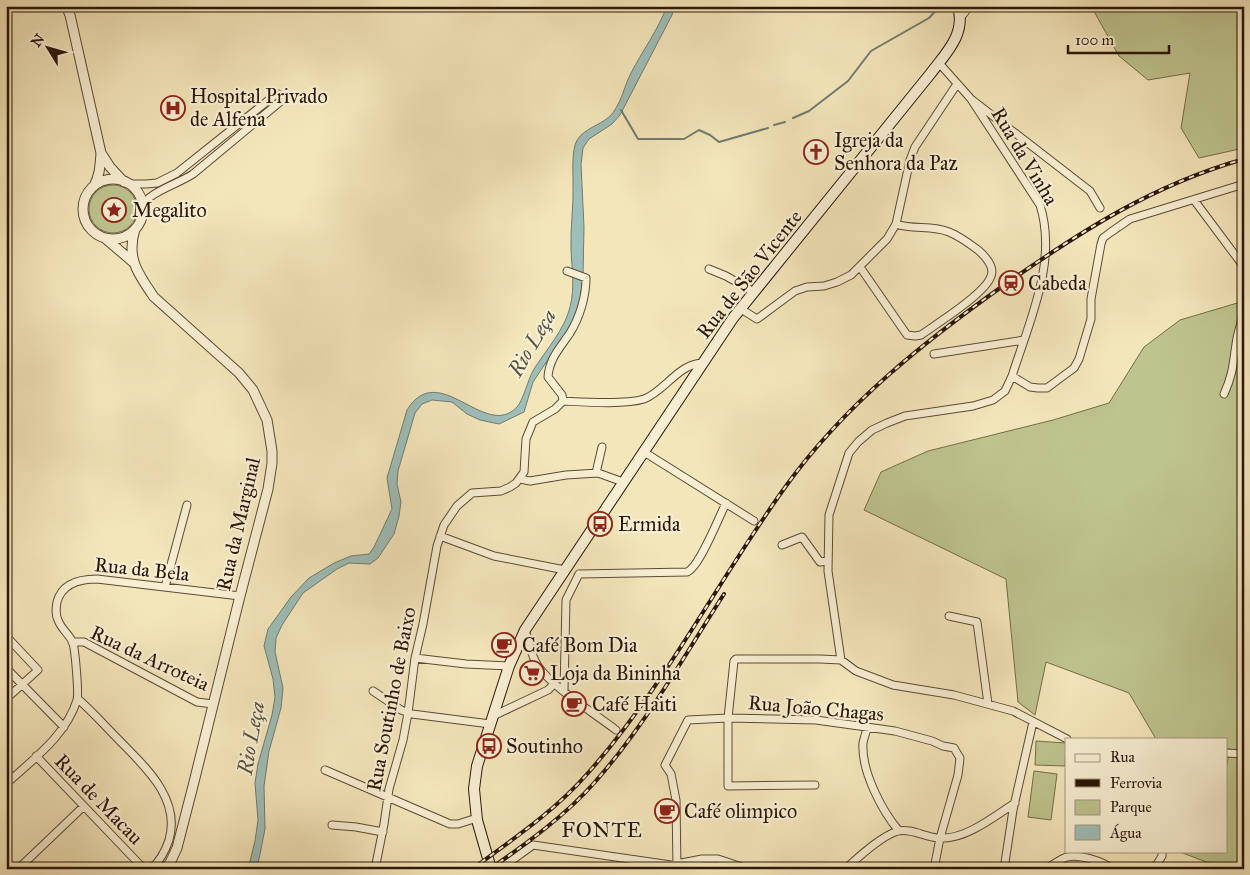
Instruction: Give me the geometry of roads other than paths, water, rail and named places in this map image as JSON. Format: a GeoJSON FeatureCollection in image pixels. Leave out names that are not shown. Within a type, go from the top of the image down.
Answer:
{"type":"FeatureCollection","features":[{"type":"Feature","properties":{"kind":"main road"},"geometry":{"type":"LineString","coordinates":[[958,6],[962,17]]}},
{"type":"Feature","properties":{"kind":"main road","name":"Rua de São Vicente"},"geometry":{"type":"LineString","coordinates":[[491,869],[477,818],[474,789],[477,766],[508,666],[525,630],[741,309],[939,63],[956,39],[962,17]]}},
{"type":"Feature","properties":{"kind":"street"},"geometry":{"type":"LineString","coordinates":[[66,6],[70,15],[101,153],[98,178],[84,200],[84,217],[92,231],[106,238],[122,238],[135,230],[152,195],[186,178],[281,101],[281,97],[278,94],[275,95],[177,173],[157,183],[126,183],[118,180],[105,181],[93,187]]}},
{"type":"Feature","properties":{"kind":"street"},"geometry":{"type":"LineString","coordinates":[[962,17],[970,6]]}},
{"type":"Feature","properties":{"kind":"street"},"geometry":{"type":"LineString","coordinates":[[939,63],[971,99],[1090,192],[1100,208]]}},
{"type":"Feature","properties":{"kind":"street"},"geometry":{"type":"LineString","coordinates":[[741,309],[757,318],[795,292],[807,287],[824,286],[837,282],[851,275],[888,239],[896,224],[910,160],[915,147],[957,84]]}},
{"type":"Feature","properties":{"kind":"street","name":"Rua da Vinha"},"geometry":{"type":"LineString","coordinates":[[841,660],[827,562],[829,515],[849,452],[872,430],[887,423],[906,416],[973,406],[993,400],[1005,391],[1024,340],[1042,278],[1046,246],[1045,221],[1040,204],[971,99]]}},
{"type":"Feature","properties":{"kind":"street"},"geometry":{"type":"LineString","coordinates":[[220,151],[223,145],[239,132],[239,124]]}},
{"type":"Feature","properties":{"kind":"street"},"geometry":{"type":"LineString","coordinates":[[101,153],[110,168],[135,190],[140,197],[142,214]]}},
{"type":"Feature","properties":{"kind":"street"},"geometry":{"type":"LineString","coordinates":[[1012,376],[1030,386],[1047,388],[1074,368],[1079,359],[1091,319],[1091,298],[1103,238],[1130,219],[1244,184]]}},
{"type":"Feature","properties":{"kind":"street"},"geometry":{"type":"LineString","coordinates":[[1194,200],[1244,268]]}},
{"type":"Feature","properties":{"kind":"street"},"geometry":{"type":"LineString","coordinates":[[860,267],[907,335],[910,336],[921,334],[985,288],[992,275],[991,266],[975,248],[949,232],[935,229],[902,227],[896,224]]}},
{"type":"Feature","properties":{"kind":"street","name":"Rua da Marginal"},"geometry":{"type":"LineString","coordinates":[[133,262],[131,241],[135,230]]}},
{"type":"Feature","properties":{"kind":"street","name":"Rua da Marginal"},"geometry":{"type":"LineString","coordinates":[[106,238],[133,262],[154,297],[239,373],[253,390],[267,420],[272,451],[268,489],[194,782],[177,848],[165,869]]}},
{"type":"Feature","properties":{"kind":"street"},"geometry":{"type":"LineString","coordinates":[[709,269],[726,276],[754,292]]}},
{"type":"Feature","properties":{"kind":"street"},"geometry":{"type":"LineString","coordinates":[[567,271],[586,278],[586,287],[576,321],[548,367],[548,377],[562,395],[562,401],[555,409],[533,422],[526,439],[526,463],[520,479],[530,481],[566,475],[596,473],[604,474],[623,482]]}},
{"type":"Feature","properties":{"kind":"street"},"geometry":{"type":"LineString","coordinates":[[1224,394],[1235,362],[1237,339],[1244,310]]}},
{"type":"Feature","properties":{"kind":"street"},"geometry":{"type":"LineString","coordinates":[[934,354],[1024,340]]}},
{"type":"Feature","properties":{"kind":"street"},"geometry":{"type":"LineString","coordinates":[[562,401],[591,402],[643,399],[690,366],[703,363]]}},
{"type":"Feature","properties":{"kind":"street"},"geometry":{"type":"LineString","coordinates":[[596,473],[602,447]]}},
{"type":"Feature","properties":{"kind":"street"},"geometry":{"type":"LineString","coordinates":[[644,452],[754,521]]}},
{"type":"Feature","properties":{"kind":"street","name":"Rua Soutinho de Baixo"},"geometry":{"type":"LineString","coordinates":[[375,869],[388,797],[408,713],[415,658],[440,536],[448,517],[472,493],[501,490],[510,487],[520,479]]}},
{"type":"Feature","properties":{"kind":"street"},"geometry":{"type":"LineString","coordinates":[[440,536],[494,556],[566,568],[578,574],[687,572],[692,571],[699,559],[726,503]]}},
{"type":"Feature","properties":{"kind":"street"},"geometry":{"type":"LineString","coordinates":[[165,587],[187,505]]}},
{"type":"Feature","properties":{"kind":"street"},"geometry":{"type":"LineString","coordinates":[[782,545],[802,537],[820,562],[827,562]]}},
{"type":"Feature","properties":{"kind":"street"},"geometry":{"type":"LineString","coordinates":[[564,691],[566,600],[578,574]]}},
{"type":"Feature","properties":{"kind":"street","name":"Rua da Bela"},"geometry":{"type":"LineString","coordinates":[[78,698],[72,642],[61,627],[56,615],[56,607],[61,592],[72,584],[86,579],[97,579],[240,596]]}},
{"type":"Feature","properties":{"kind":"street"},"geometry":{"type":"LineString","coordinates":[[948,616],[977,622],[988,704]]}},
{"type":"Feature","properties":{"kind":"street"},"geometry":{"type":"LineString","coordinates":[[525,630],[538,666],[554,684],[616,730]]}},
{"type":"Feature","properties":{"kind":"street"},"geometry":{"type":"LineString","coordinates":[[6,636],[38,670],[6,700]]}},
{"type":"Feature","properties":{"kind":"street","name":"Rua da Arroteia"},"geometry":{"type":"LineString","coordinates":[[72,642],[84,642],[197,702],[213,704]]}},
{"type":"Feature","properties":{"kind":"street"},"geometry":{"type":"LineString","coordinates":[[415,658],[466,664],[508,666]]}},
{"type":"Feature","properties":{"kind":"street"},"geometry":{"type":"LineString","coordinates":[[816,785],[728,786],[728,718],[734,661],[841,660],[856,671],[883,682],[954,695],[1013,711],[1065,738]]}},
{"type":"Feature","properties":{"kind":"street"},"geometry":{"type":"LineString","coordinates":[[6,668],[64,727]]}},
{"type":"Feature","properties":{"kind":"street"},"geometry":{"type":"LineString","coordinates":[[373,690],[408,713],[492,720],[548,690],[554,684]]}},
{"type":"Feature","properties":{"kind":"street"},"geometry":{"type":"LineString","coordinates":[[6,784],[60,733],[78,698],[148,771],[165,794],[171,816],[170,834],[165,851],[153,866]]}},
{"type":"Feature","properties":{"kind":"street","name":"Rua João Chagas"},"geometry":{"type":"LineString","coordinates":[[677,866],[676,800],[671,774],[665,766],[688,720],[728,718],[816,720],[895,731],[932,740],[943,746],[954,748],[960,758],[958,775],[940,838]]}},
{"type":"Feature","properties":{"kind":"street"},"geometry":{"type":"LineString","coordinates":[[1006,868],[1015,803],[1033,722]]}},
{"type":"Feature","properties":{"kind":"street"},"geometry":{"type":"LineString","coordinates":[[867,728],[863,743],[868,775],[892,824],[899,831]]}},
{"type":"Feature","properties":{"kind":"street"},"geometry":{"type":"LineString","coordinates":[[1228,754],[1244,754]]}},
{"type":"Feature","properties":{"kind":"street","name":"Rua de Macau"},"geometry":{"type":"LineString","coordinates":[[36,756],[142,867],[153,866]]}},
{"type":"Feature","properties":{"kind":"street"},"geometry":{"type":"LineString","coordinates":[[325,770],[450,824],[458,824],[477,818]]}},
{"type":"Feature","properties":{"kind":"street","name":"Rua da Marginal"},"geometry":{"type":"LineString","coordinates":[[172,869],[181,854],[184,843],[194,782]]}},
{"type":"Feature","properties":{"kind":"street"},"geometry":{"type":"LineString","coordinates":[[845,869],[884,838],[899,831],[940,838],[957,836],[972,830],[1015,803]]}},
{"type":"Feature","properties":{"kind":"street"},"geometry":{"type":"LineString","coordinates":[[18,869],[84,806]]}},
{"type":"Feature","properties":{"kind":"street"},"geometry":{"type":"LineString","coordinates":[[332,825],[383,832]]}},
{"type":"Feature","properties":{"kind":"street"},"geometry":{"type":"LineString","coordinates":[[934,869],[940,838]]}},
{"type":"Feature","properties":{"kind":"street"},"geometry":{"type":"LineString","coordinates":[[505,869],[504,866],[533,844],[677,866],[702,859],[718,859],[748,869]]}},
{"type":"Feature","properties":{"kind":"street"},"geometry":{"type":"LineString","coordinates":[[1154,869],[1162,854]]}},
{"type":"Feature","properties":{"kind":"street"},"geometry":{"type":"LineString","coordinates":[[1046,869],[1066,857],[1098,861],[1112,869]]}},
{"type":"Feature","properties":{"kind":"water"},"geometry":{"type":"Polygon","coordinates":[[[667,6],[674,6],[672,15],[620,115],[612,124],[589,139],[583,148],[581,164],[584,227],[583,276],[580,301],[573,322],[533,382],[524,412],[499,424],[480,420],[467,414],[452,402],[432,400],[422,404],[415,413],[398,471],[397,484],[401,502],[394,534],[378,558],[370,564],[349,563],[337,569],[303,593],[282,625],[276,638],[275,652],[283,688],[281,708],[269,751],[264,786],[265,829],[257,869],[248,869],[258,820],[255,783],[275,697],[273,679],[264,646],[268,629],[291,597],[309,578],[334,563],[351,556],[369,554],[374,547],[392,509],[387,478],[407,410],[420,396],[433,392],[447,395],[491,414],[504,415],[519,404],[534,369],[560,331],[568,315],[572,300],[571,242],[575,145],[581,136],[609,117],[613,112],[631,73],[655,32],[667,6]]]}},
{"type":"Feature","properties":{"kind":"waterway"},"geometry":{"type":"LineString","coordinates":[[793,118],[809,111],[848,81],[871,51],[929,18],[940,6]]}},
{"type":"Feature","properties":{"kind":"waterway"},"geometry":{"type":"LineString","coordinates":[[621,110],[638,139],[684,139],[699,130],[719,142],[768,128]]}},
{"type":"Feature","properties":{"kind":"waterway"},"geometry":{"type":"LineString","coordinates":[[774,125],[785,122]]}},
{"type":"Feature","properties":{"kind":"railway"},"geometry":{"type":"LineString","coordinates":[[472,869],[518,836],[562,800],[616,740],[667,669],[786,486],[809,456],[860,401],[917,351],[976,305],[1091,227],[1179,182],[1244,159]]}},
{"type":"Feature","properties":{"kind":"railway"},"geometry":{"type":"LineString","coordinates":[[490,869],[558,818],[595,782],[614,760],[679,666],[724,594]]}},
{"type":"Feature","properties":{"kind":"place","name":"Hospital Privado de Alfena"},"geometry":{"type":"Point","coordinates":[173,108]}},
{"type":"Feature","properties":{"kind":"place","name":"Igreja da Senhora da Paz"},"geometry":{"type":"Point","coordinates":[816,152]}},
{"type":"Feature","properties":{"kind":"place","name":"Megalito"},"geometry":{"type":"Point","coordinates":[114,210]}},
{"type":"Feature","properties":{"kind":"place","name":"Cabeda"},"geometry":{"type":"Point","coordinates":[1011,283]}},
{"type":"Feature","properties":{"kind":"place","name":"Ermida"},"geometry":{"type":"Point","coordinates":[600,524]}},
{"type":"Feature","properties":{"kind":"place","name":"Café Bom Dia"},"geometry":{"type":"Point","coordinates":[504,645]}},
{"type":"Feature","properties":{"kind":"place","name":"Loja da Bininha"},"geometry":{"type":"Point","coordinates":[532,673]}},
{"type":"Feature","properties":{"kind":"place","name":"Café Haiti"},"geometry":{"type":"Point","coordinates":[574,704]}},
{"type":"Feature","properties":{"kind":"place","name":"Soutinho"},"geometry":{"type":"Point","coordinates":[489,746]}},
{"type":"Feature","properties":{"kind":"place","name":"Café olimpico"},"geometry":{"type":"Point","coordinates":[667,811]}},
{"type":"Feature","properties":{"kind":"district","name":"FONTE"},"geometry":{"type":"Point","coordinates":[602,830]}},
{"type":"Feature","properties":{"kind":"water label","name":"Rio Leça"},"geometry":{"type":"Point","coordinates":[532,343]}},
{"type":"Feature","properties":{"kind":"water label","name":"Rio Leça"},"geometry":{"type":"Point","coordinates":[251,738]}}]}
